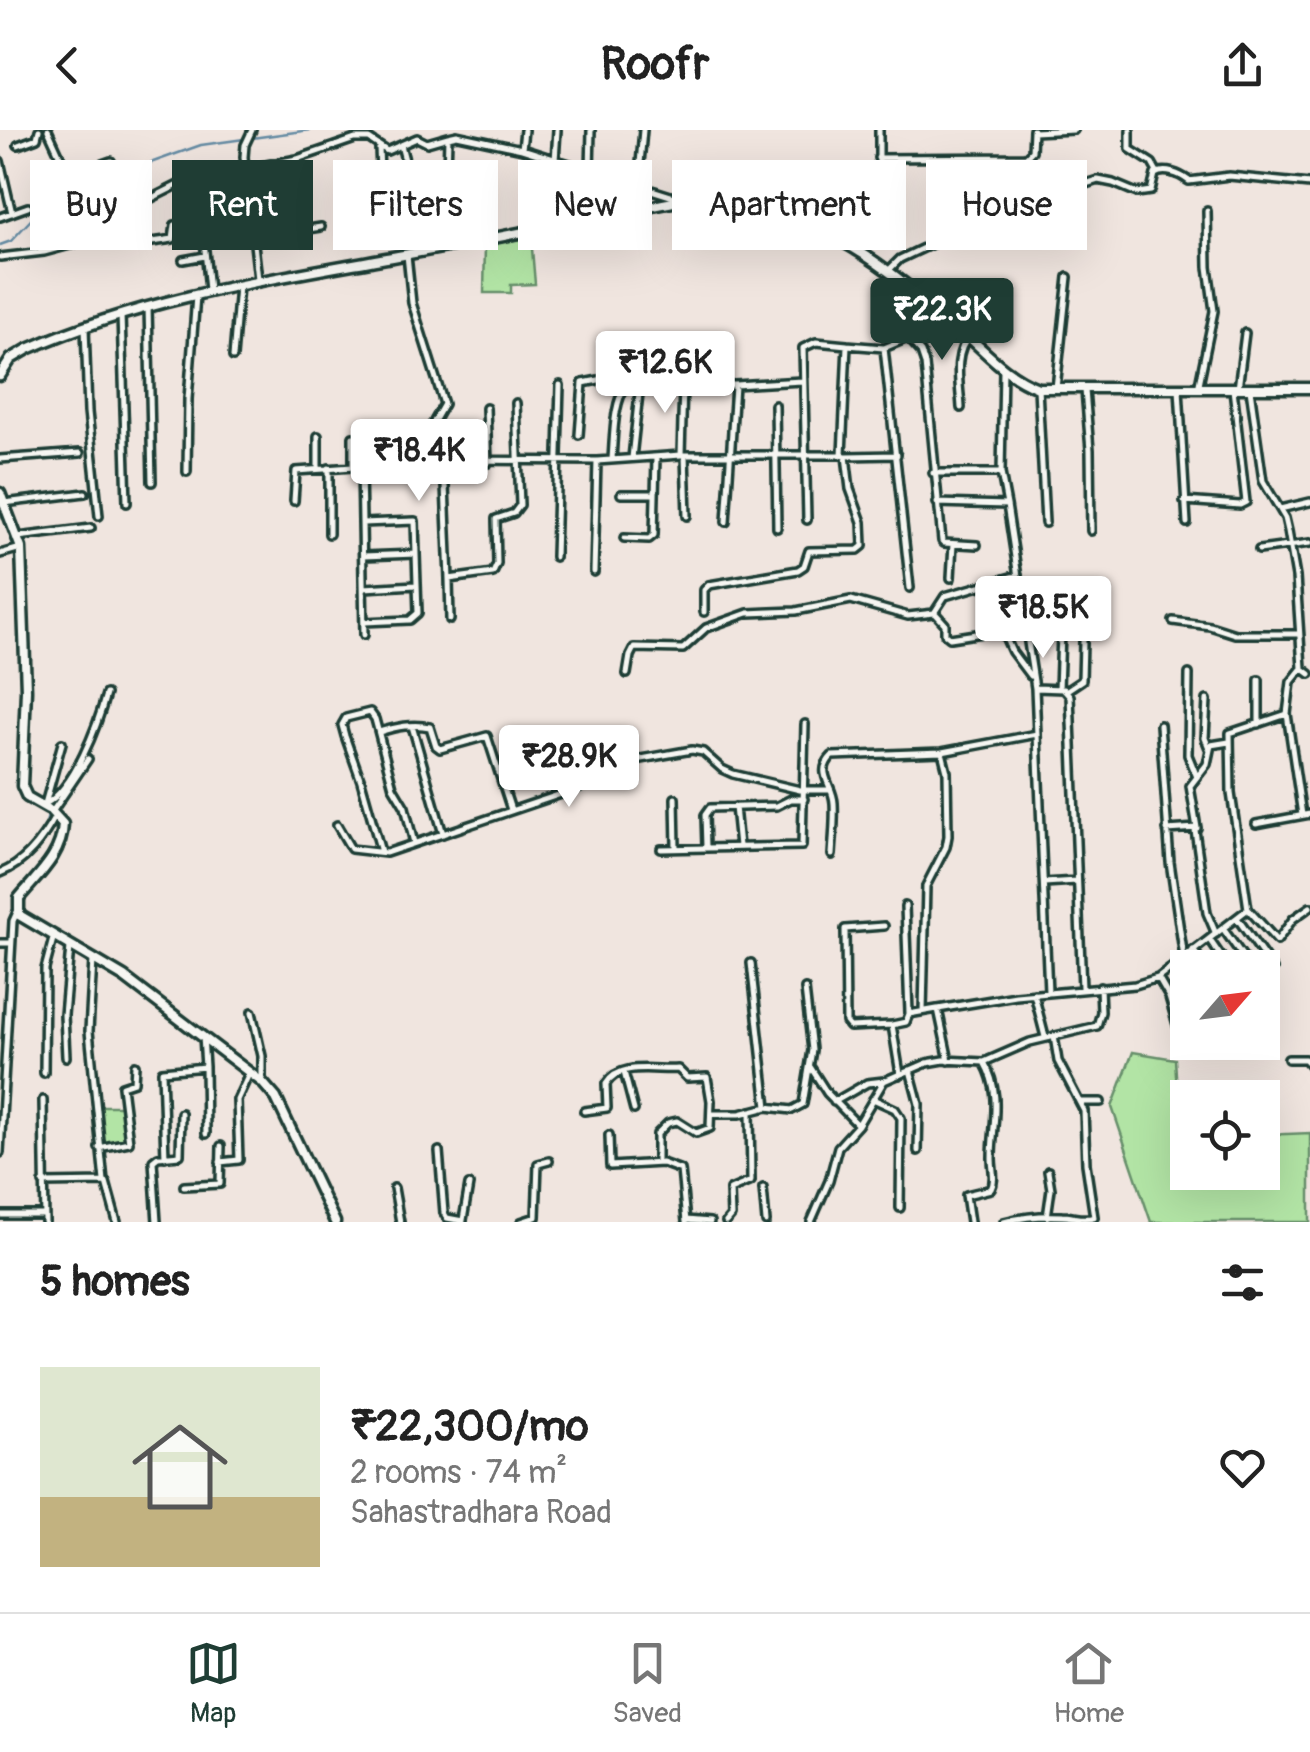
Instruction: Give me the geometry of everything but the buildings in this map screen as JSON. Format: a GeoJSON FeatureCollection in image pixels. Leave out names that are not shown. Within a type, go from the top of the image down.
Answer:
{"type":"FeatureCollection","features":[{"type":"Feature","properties":{"kind":"main road"},"geometry":{"type":"LineString","coordinates":[[0,376],[16,354],[84,326],[196,293],[672,202]]}},
{"type":"Feature","properties":{"kind":"main road"},"geometry":{"type":"LineString","coordinates":[[858,250],[927,300],[1010,376],[1038,388],[1310,388]]}},
{"type":"Feature","properties":{"kind":"main road"},"geometry":{"type":"LineString","coordinates":[[2,498],[21,548],[26,690],[21,778],[27,797],[50,810],[64,827],[40,877],[21,896],[17,912],[24,920],[93,956],[251,1071],[276,1098],[335,1222]]}},
{"type":"Feature","properties":{"kind":"street"},"geometry":{"type":"LineString","coordinates":[[18,145],[38,137],[40,130]]}},
{"type":"Feature","properties":{"kind":"street"},"geometry":{"type":"LineString","coordinates":[[48,130],[62,160]]}},
{"type":"Feature","properties":{"kind":"street"},"geometry":{"type":"LineString","coordinates":[[245,160],[245,145],[252,130]]}},
{"type":"Feature","properties":{"kind":"street"},"geometry":{"type":"LineString","coordinates":[[522,150],[524,130]]}},
{"type":"Feature","properties":{"kind":"street"},"geometry":{"type":"LineString","coordinates":[[555,160],[558,130]]}},
{"type":"Feature","properties":{"kind":"street"},"geometry":{"type":"LineString","coordinates":[[591,160],[592,130]]}},
{"type":"Feature","properties":{"kind":"street"},"geometry":{"type":"LineString","coordinates":[[640,160],[643,130]]}},
{"type":"Feature","properties":{"kind":"street"},"geometry":{"type":"LineString","coordinates":[[879,130],[878,158],[1026,156],[1032,151],[1033,131],[1074,130]]}},
{"type":"Feature","properties":{"kind":"street"},"geometry":{"type":"LineString","coordinates":[[889,270],[900,259],[951,236],[968,215],[987,212],[1026,195],[1067,190],[1098,180],[1151,191],[1157,172],[1152,163],[1130,149],[1130,130]]}},
{"type":"Feature","properties":{"kind":"street"},"geometry":{"type":"LineString","coordinates":[[293,160],[355,139],[370,139],[379,148],[390,151],[417,138],[427,144],[457,133],[552,160]]}},
{"type":"Feature","properties":{"kind":"street"},"geometry":{"type":"LineString","coordinates":[[447,160],[448,137]]}},
{"type":"Feature","properties":{"kind":"street"},"geometry":{"type":"LineString","coordinates":[[401,145],[405,160]]}},
{"type":"Feature","properties":{"kind":"street"},"geometry":{"type":"LineString","coordinates":[[379,148],[380,160]]}},
{"type":"Feature","properties":{"kind":"street"},"geometry":{"type":"LineString","coordinates":[[0,161],[12,212]]}},
{"type":"Feature","properties":{"kind":"street"},"geometry":{"type":"LineString","coordinates":[[1157,172],[1189,180],[1229,176],[1310,184]]}},
{"type":"Feature","properties":{"kind":"street"},"geometry":{"type":"LineString","coordinates":[[0,257],[44,252],[122,231],[128,225],[130,209],[172,187]]}},
{"type":"Feature","properties":{"kind":"street"},"geometry":{"type":"LineString","coordinates":[[0,217],[28,207]]}},
{"type":"Feature","properties":{"kind":"street"},"geometry":{"type":"LineString","coordinates":[[1198,389],[1214,311],[1207,211]]}},
{"type":"Feature","properties":{"kind":"street"},"geometry":{"type":"LineString","coordinates":[[313,228],[321,227]]}},
{"type":"Feature","properties":{"kind":"street"},"geometry":{"type":"LineString","coordinates":[[205,250],[210,290]]}},
{"type":"Feature","properties":{"kind":"street"},"geometry":{"type":"LineString","coordinates":[[254,250],[258,279]]}},
{"type":"Feature","properties":{"kind":"street"},"geometry":{"type":"LineString","coordinates":[[364,635],[362,523],[353,437],[399,449],[428,432],[443,408],[441,389],[412,304],[407,255]]}},
{"type":"Feature","properties":{"kind":"street"},"geometry":{"type":"LineString","coordinates":[[183,260],[206,256]]}},
{"type":"Feature","properties":{"kind":"street"},"geometry":{"type":"LineString","coordinates":[[1056,390],[1068,277]]}},
{"type":"Feature","properties":{"kind":"street"},"geometry":{"type":"LineString","coordinates":[[233,357],[239,283]]}},
{"type":"Feature","properties":{"kind":"street"},"geometry":{"type":"LineString","coordinates":[[187,472],[196,293]]}},
{"type":"Feature","properties":{"kind":"street"},"geometry":{"type":"LineString","coordinates":[[807,520],[802,348],[808,344],[884,348],[908,338],[927,300]]}},
{"type":"Feature","properties":{"kind":"street"},"geometry":{"type":"LineString","coordinates":[[148,306],[152,482]]}},
{"type":"Feature","properties":{"kind":"street"},"geometry":{"type":"LineString","coordinates":[[122,315],[127,503]]}},
{"type":"Feature","properties":{"kind":"street"},"geometry":{"type":"LineString","coordinates":[[84,326],[99,516]]}},
{"type":"Feature","properties":{"kind":"street"},"geometry":{"type":"LineString","coordinates":[[1184,500],[1240,505],[1246,502],[1236,389],[1245,333]]}},
{"type":"Feature","properties":{"kind":"street"},"geometry":{"type":"LineString","coordinates":[[961,408],[959,354],[961,344],[970,336]]}},
{"type":"Feature","properties":{"kind":"street"},"geometry":{"type":"LineString","coordinates":[[908,338],[921,352],[925,364],[942,540],[977,545]]}},
{"type":"Feature","properties":{"kind":"street"},"geometry":{"type":"LineString","coordinates":[[704,612],[704,590],[709,585],[798,570],[812,550],[861,548],[862,522],[850,490],[844,456],[847,345]]}},
{"type":"Feature","properties":{"kind":"street"},"geometry":{"type":"LineString","coordinates":[[884,348],[910,588]]}},
{"type":"Feature","properties":{"kind":"street"},"geometry":{"type":"LineString","coordinates":[[1003,369],[1000,473],[1035,688],[1048,992]]}},
{"type":"Feature","properties":{"kind":"street"},"geometry":{"type":"LineString","coordinates":[[579,435],[583,382],[614,377],[624,386],[802,381]]}},
{"type":"Feature","properties":{"kind":"street"},"geometry":{"type":"LineString","coordinates":[[632,458],[640,384]]}},
{"type":"Feature","properties":{"kind":"street"},"geometry":{"type":"LineString","coordinates":[[683,384],[687,516]]}},
{"type":"Feature","properties":{"kind":"street"},"geometry":{"type":"LineString","coordinates":[[555,557],[560,385]]}},
{"type":"Feature","properties":{"kind":"street"},"geometry":{"type":"LineString","coordinates":[[726,522],[735,385]]}},
{"type":"Feature","properties":{"kind":"street"},"geometry":{"type":"LineString","coordinates":[[612,460],[624,386]]}},
{"type":"Feature","properties":{"kind":"street"},"geometry":{"type":"LineString","coordinates":[[1038,388],[1045,523]]}},
{"type":"Feature","properties":{"kind":"street"},"geometry":{"type":"LineString","coordinates":[[1179,389],[1187,524]]}},
{"type":"Feature","properties":{"kind":"street"},"geometry":{"type":"LineString","coordinates":[[1250,389],[1264,481],[1280,509],[1296,577],[1302,668],[1291,682],[1287,714],[1306,814],[1256,824]]}},
{"type":"Feature","properties":{"kind":"street"},"geometry":{"type":"LineString","coordinates":[[1085,390],[1091,532]]}},
{"type":"Feature","properties":{"kind":"street"},"geometry":{"type":"LineString","coordinates":[[449,578],[488,575],[497,569],[494,522],[520,505],[516,403]]}},
{"type":"Feature","properties":{"kind":"street"},"geometry":{"type":"LineString","coordinates":[[775,405],[777,528]]}},
{"type":"Feature","properties":{"kind":"street"},"geometry":{"type":"LineString","coordinates":[[486,408],[488,463]]}},
{"type":"Feature","properties":{"kind":"street"},"geometry":{"type":"LineString","coordinates":[[318,436],[318,468]]}},
{"type":"Feature","properties":{"kind":"street"},"geometry":{"type":"LineString","coordinates":[[0,458],[80,453]]}},
{"type":"Feature","properties":{"kind":"street"},"geometry":{"type":"LineString","coordinates":[[294,501],[294,474],[318,468],[683,455],[897,455]]}},
{"type":"Feature","properties":{"kind":"street"},"geometry":{"type":"LineString","coordinates":[[624,538],[653,537],[656,458]]}},
{"type":"Feature","properties":{"kind":"street"},"geometry":{"type":"LineString","coordinates":[[594,572],[597,460]]}},
{"type":"Feature","properties":{"kind":"street"},"geometry":{"type":"LineString","coordinates":[[444,462],[450,620]]}},
{"type":"Feature","properties":{"kind":"street"},"geometry":{"type":"LineString","coordinates":[[329,468],[329,534]]}},
{"type":"Feature","properties":{"kind":"street"},"geometry":{"type":"LineString","coordinates":[[933,473],[1000,473]]}},
{"type":"Feature","properties":{"kind":"street"},"geometry":{"type":"LineString","coordinates":[[2,498],[85,492]]}},
{"type":"Feature","properties":{"kind":"street"},"geometry":{"type":"LineString","coordinates":[[621,494],[655,494]]}},
{"type":"Feature","properties":{"kind":"street"},"geometry":{"type":"LineString","coordinates":[[1280,509],[1310,502]]}},
{"type":"Feature","properties":{"kind":"street"},"geometry":{"type":"LineString","coordinates":[[937,503],[1006,504]]}},
{"type":"Feature","properties":{"kind":"street"},"geometry":{"type":"LineString","coordinates":[[362,523],[414,521],[416,554],[416,617],[364,622]]}},
{"type":"Feature","properties":{"kind":"street"},"geometry":{"type":"LineString","coordinates":[[18,537],[92,528]]}},
{"type":"Feature","properties":{"kind":"street"},"geometry":{"type":"LineString","coordinates":[[950,578],[953,544]]}},
{"type":"Feature","properties":{"kind":"street"},"geometry":{"type":"LineString","coordinates":[[1259,550],[1310,544]]}},
{"type":"Feature","properties":{"kind":"street"},"geometry":{"type":"LineString","coordinates":[[0,554],[21,548]]}},
{"type":"Feature","properties":{"kind":"street"},"geometry":{"type":"LineString","coordinates":[[362,556],[416,554]]}},
{"type":"Feature","properties":{"kind":"street"},"geometry":{"type":"LineString","coordinates":[[934,613],[945,596],[1018,575]]}},
{"type":"Feature","properties":{"kind":"street"},"geometry":{"type":"LineString","coordinates":[[363,588],[416,585]]}},
{"type":"Feature","properties":{"kind":"street"},"geometry":{"type":"LineString","coordinates":[[627,674],[634,648],[684,649],[706,628],[748,613],[796,611],[851,600],[908,616],[934,613]]}},
{"type":"Feature","properties":{"kind":"street"},"geometry":{"type":"LineString","coordinates":[[1035,688],[1063,690],[1082,680],[1084,604]]}},
{"type":"Feature","properties":{"kind":"street"},"geometry":{"type":"LineString","coordinates":[[934,613],[945,624],[945,634],[950,638],[1002,630],[1018,662],[1033,678]]}},
{"type":"Feature","properties":{"kind":"street"},"geometry":{"type":"LineString","coordinates":[[1173,621],[1234,634],[1299,634]]}},
{"type":"Feature","properties":{"kind":"street"},"geometry":{"type":"LineString","coordinates":[[1061,633],[1063,690],[1070,700],[1076,796],[1082,988]]}},
{"type":"Feature","properties":{"kind":"street"},"geometry":{"type":"LineString","coordinates":[[1302,668],[1310,674]]}},
{"type":"Feature","properties":{"kind":"street"},"geometry":{"type":"LineString","coordinates":[[1189,674],[1188,761],[1197,777]]}},
{"type":"Feature","properties":{"kind":"street"},"geometry":{"type":"LineString","coordinates":[[1258,680],[1260,724]]}},
{"type":"Feature","properties":{"kind":"street"},"geometry":{"type":"LineString","coordinates":[[50,810],[86,751],[106,694]]}},
{"type":"Feature","properties":{"kind":"street"},"geometry":{"type":"LineString","coordinates":[[1207,700],[1207,764],[1189,792],[1198,824],[1195,830],[1206,914],[1216,935]]}},
{"type":"Feature","properties":{"kind":"street"},"geometry":{"type":"LineString","coordinates":[[381,854],[343,720],[370,712],[380,732],[394,787],[405,806],[414,843]]}},
{"type":"Feature","properties":{"kind":"street"},"geometry":{"type":"LineString","coordinates":[[1287,714],[1230,733],[1231,793],[1248,909],[1277,941],[1293,918],[1310,907]]}},
{"type":"Feature","properties":{"kind":"street"},"geometry":{"type":"LineString","coordinates":[[660,848],[802,846],[805,724]]}},
{"type":"Feature","properties":{"kind":"street"},"geometry":{"type":"LineString","coordinates":[[1160,725],[1181,950]]}},
{"type":"Feature","properties":{"kind":"street"},"geometry":{"type":"LineString","coordinates":[[412,726],[444,834]]}},
{"type":"Feature","properties":{"kind":"street"},"geometry":{"type":"LineString","coordinates":[[380,732],[428,726],[440,749],[478,736],[489,737],[512,810]]}},
{"type":"Feature","properties":{"kind":"street"},"geometry":{"type":"LineString","coordinates":[[832,855],[834,800],[824,775],[827,760],[832,756],[942,752],[1037,734]]}},
{"type":"Feature","properties":{"kind":"street"},"geometry":{"type":"LineString","coordinates":[[1209,748],[1229,742]]}},
{"type":"Feature","properties":{"kind":"street"},"geometry":{"type":"LineString","coordinates":[[0,873],[42,841],[62,743]]}},
{"type":"Feature","properties":{"kind":"street"},"geometry":{"type":"LineString","coordinates":[[338,825],[351,849],[381,854],[594,782],[641,759],[692,750],[703,752],[722,770],[733,774],[805,790],[829,790]]}},
{"type":"Feature","properties":{"kind":"street"},"geometry":{"type":"LineString","coordinates":[[923,1011],[926,886],[948,836],[947,772],[942,752]]}},
{"type":"Feature","properties":{"kind":"street"},"geometry":{"type":"LineString","coordinates":[[50,810],[88,758]]}},
{"type":"Feature","properties":{"kind":"street"},"geometry":{"type":"LineString","coordinates":[[675,798],[676,848]]}},
{"type":"Feature","properties":{"kind":"street"},"geometry":{"type":"LineString","coordinates":[[706,847],[708,810],[777,806],[791,798],[805,800]]}},
{"type":"Feature","properties":{"kind":"street"},"geometry":{"type":"LineString","coordinates":[[735,807],[739,846]]}},
{"type":"Feature","properties":{"kind":"street"},"geometry":{"type":"LineString","coordinates":[[1168,830],[1195,830]]}},
{"type":"Feature","properties":{"kind":"street"},"geometry":{"type":"LineString","coordinates":[[1043,883],[1076,881]]}},
{"type":"Feature","properties":{"kind":"street"},"geometry":{"type":"LineString","coordinates":[[884,926],[845,929],[846,1022],[850,1027],[906,1022],[909,1014],[905,906]]}},
{"type":"Feature","properties":{"kind":"street"},"geometry":{"type":"LineString","coordinates":[[1193,950],[1248,909]]}},
{"type":"Feature","properties":{"kind":"street"},"geometry":{"type":"LineString","coordinates":[[0,1152],[10,943],[17,912]]}},
{"type":"Feature","properties":{"kind":"street"},"geometry":{"type":"LineString","coordinates":[[1237,918],[1260,950]]}},
{"type":"Feature","properties":{"kind":"street"},"geometry":{"type":"LineString","coordinates":[[1224,930],[1238,950]]}},
{"type":"Feature","properties":{"kind":"street"},"geometry":{"type":"LineString","coordinates":[[44,1072],[44,970],[54,935]]}},
{"type":"Feature","properties":{"kind":"street"},"geometry":{"type":"LineString","coordinates":[[1208,939],[1216,950]]}},
{"type":"Feature","properties":{"kind":"street"},"geometry":{"type":"LineString","coordinates":[[0,943],[10,943]]}},
{"type":"Feature","properties":{"kind":"street"},"geometry":{"type":"LineString","coordinates":[[66,1057],[64,1015],[70,944]]}},
{"type":"Feature","properties":{"kind":"street"},"geometry":{"type":"LineString","coordinates":[[93,956],[90,1031],[99,1148],[117,1222]]}},
{"type":"Feature","properties":{"kind":"street"},"geometry":{"type":"LineString","coordinates":[[751,963],[767,1107]]}},
{"type":"Feature","properties":{"kind":"street"},"geometry":{"type":"LineString","coordinates":[[909,1014],[1048,992],[1135,984],[1158,978],[1170,968]]}},
{"type":"Feature","properties":{"kind":"street"},"geometry":{"type":"LineString","coordinates":[[1158,978],[1170,998]]}},
{"type":"Feature","properties":{"kind":"street"},"geometry":{"type":"LineString","coordinates":[[834,1102],[867,1082],[884,1081],[927,1062],[984,1062],[1046,1037],[1097,1026],[1100,987]]}},
{"type":"Feature","properties":{"kind":"street"},"geometry":{"type":"LineString","coordinates":[[712,1114],[802,1106],[812,1050],[806,989]]}},
{"type":"Feature","properties":{"kind":"street"},"geometry":{"type":"LineString","coordinates":[[1034,994],[1046,1037]]}},
{"type":"Feature","properties":{"kind":"street"},"geometry":{"type":"LineString","coordinates":[[938,1009],[948,1060]]}},
{"type":"Feature","properties":{"kind":"street"},"geometry":{"type":"LineString","coordinates":[[252,1012],[262,1056],[262,1082]]}},
{"type":"Feature","properties":{"kind":"street"},"geometry":{"type":"LineString","coordinates":[[892,1025],[899,1075]]}},
{"type":"Feature","properties":{"kind":"street"},"geometry":{"type":"LineString","coordinates":[[203,1034],[206,1134]]}},
{"type":"Feature","properties":{"kind":"street"},"geometry":{"type":"LineString","coordinates":[[1004,1222],[1047,1217],[1094,1218],[1081,1102],[1058,1061],[1054,1036]]}},
{"type":"Feature","properties":{"kind":"street"},"geometry":{"type":"LineString","coordinates":[[1288,1060],[1305,1058],[1310,1065]]}},
{"type":"Feature","properties":{"kind":"street"},"geometry":{"type":"LineString","coordinates":[[970,1222],[966,1195],[991,1190],[994,1184],[996,1100],[992,1075],[984,1062]]}},
{"type":"Feature","properties":{"kind":"street"},"geometry":{"type":"LineString","coordinates":[[99,1148],[129,1142],[122,1086],[134,1082],[135,1065]]}},
{"type":"Feature","properties":{"kind":"street"},"geometry":{"type":"LineString","coordinates":[[810,1066],[834,1102],[858,1125]]}},
{"type":"Feature","properties":{"kind":"street"},"geometry":{"type":"LineString","coordinates":[[165,1157],[162,1071],[204,1067]]}},
{"type":"Feature","properties":{"kind":"street"},"geometry":{"type":"LineString","coordinates":[[584,1111],[607,1108],[607,1081],[624,1072],[678,1069],[687,1078],[706,1076],[711,1125],[704,1132],[694,1132],[678,1121],[664,1126],[656,1139],[657,1163]]}},
{"type":"Feature","properties":{"kind":"street"},"geometry":{"type":"LineString","coordinates":[[910,1070],[919,1104],[918,1151]]}},
{"type":"Feature","properties":{"kind":"street"},"geometry":{"type":"LineString","coordinates":[[220,1162],[239,1160],[237,1100],[251,1071]]}},
{"type":"Feature","properties":{"kind":"street"},"geometry":{"type":"LineString","coordinates":[[624,1072],[634,1110]]}},
{"type":"Feature","properties":{"kind":"street"},"geometry":{"type":"LineString","coordinates":[[811,1222],[838,1148],[858,1125],[884,1081]]}},
{"type":"Feature","properties":{"kind":"street"},"geometry":{"type":"LineString","coordinates":[[0,1215],[45,1218],[43,1100]]}},
{"type":"Feature","properties":{"kind":"street"},"geometry":{"type":"LineString","coordinates":[[873,1100],[895,1109],[901,1118],[900,1208]]}},
{"type":"Feature","properties":{"kind":"street"},"geometry":{"type":"LineString","coordinates":[[1081,1102],[1101,1102]]}},
{"type":"Feature","properties":{"kind":"street"},"geometry":{"type":"LineString","coordinates":[[726,1222],[731,1216],[730,1190],[751,1181],[750,1111]]}},
{"type":"Feature","properties":{"kind":"street"},"geometry":{"type":"LineString","coordinates":[[158,1222],[153,1161],[180,1155],[180,1113]]}},
{"type":"Feature","properties":{"kind":"street"},"geometry":{"type":"LineString","coordinates":[[609,1135],[610,1166],[657,1163],[681,1170],[686,1221],[710,1222]]}},
{"type":"Feature","properties":{"kind":"street"},"geometry":{"type":"LineString","coordinates":[[184,1186],[218,1186],[220,1146]]}},
{"type":"Feature","properties":{"kind":"street"},"geometry":{"type":"LineString","coordinates":[[440,1151],[447,1218],[464,1221],[469,1185]]}},
{"type":"Feature","properties":{"kind":"street"},"geometry":{"type":"LineString","coordinates":[[521,1222],[536,1217],[538,1164],[550,1161]]}},
{"type":"Feature","properties":{"kind":"street"},"geometry":{"type":"LineString","coordinates":[[1047,1217],[1051,1188],[1048,1170]]}},
{"type":"Feature","properties":{"kind":"street"},"geometry":{"type":"LineString","coordinates":[[43,1183],[104,1181]]}},
{"type":"Feature","properties":{"kind":"street"},"geometry":{"type":"LineString","coordinates":[[394,1188],[400,1222]]}},
{"type":"Feature","properties":{"kind":"street"},"geometry":{"type":"LineString","coordinates":[[763,1188],[766,1222]]}},
{"type":"Feature","properties":{"kind":"green space"},"geometry":{"type":"Polygon","coordinates":[[[518,239],[518,250],[532,250],[535,284],[511,285],[511,293],[484,293],[485,250],[498,250],[498,243],[518,239]]]}},
{"type":"Feature","properties":{"kind":"green space"},"geometry":{"type":"Polygon","coordinates":[[[1133,1052],[1175,1060],[1176,1080],[1170,1080],[1170,1190],[1280,1190],[1280,1134],[1310,1133],[1310,1222],[1151,1222],[1112,1107],[1133,1052]]]}},
{"type":"Feature","properties":{"kind":"green space"},"geometry":{"type":"Polygon","coordinates":[[[97,1106],[122,1106],[124,1142],[99,1146],[97,1106]]]}},
{"type":"Feature","properties":{"kind":"waterway"},"geometry":{"type":"LineString","coordinates":[[252,138],[310,130]]}},
{"type":"Feature","properties":{"kind":"waterway"},"geometry":{"type":"LineString","coordinates":[[0,245],[11,241],[41,209],[94,183],[201,145],[244,139]]}},
{"type":"Feature","properties":{"kind":"waterway"},"geometry":{"type":"LineString","coordinates":[[44,832],[48,815]]}}]}
